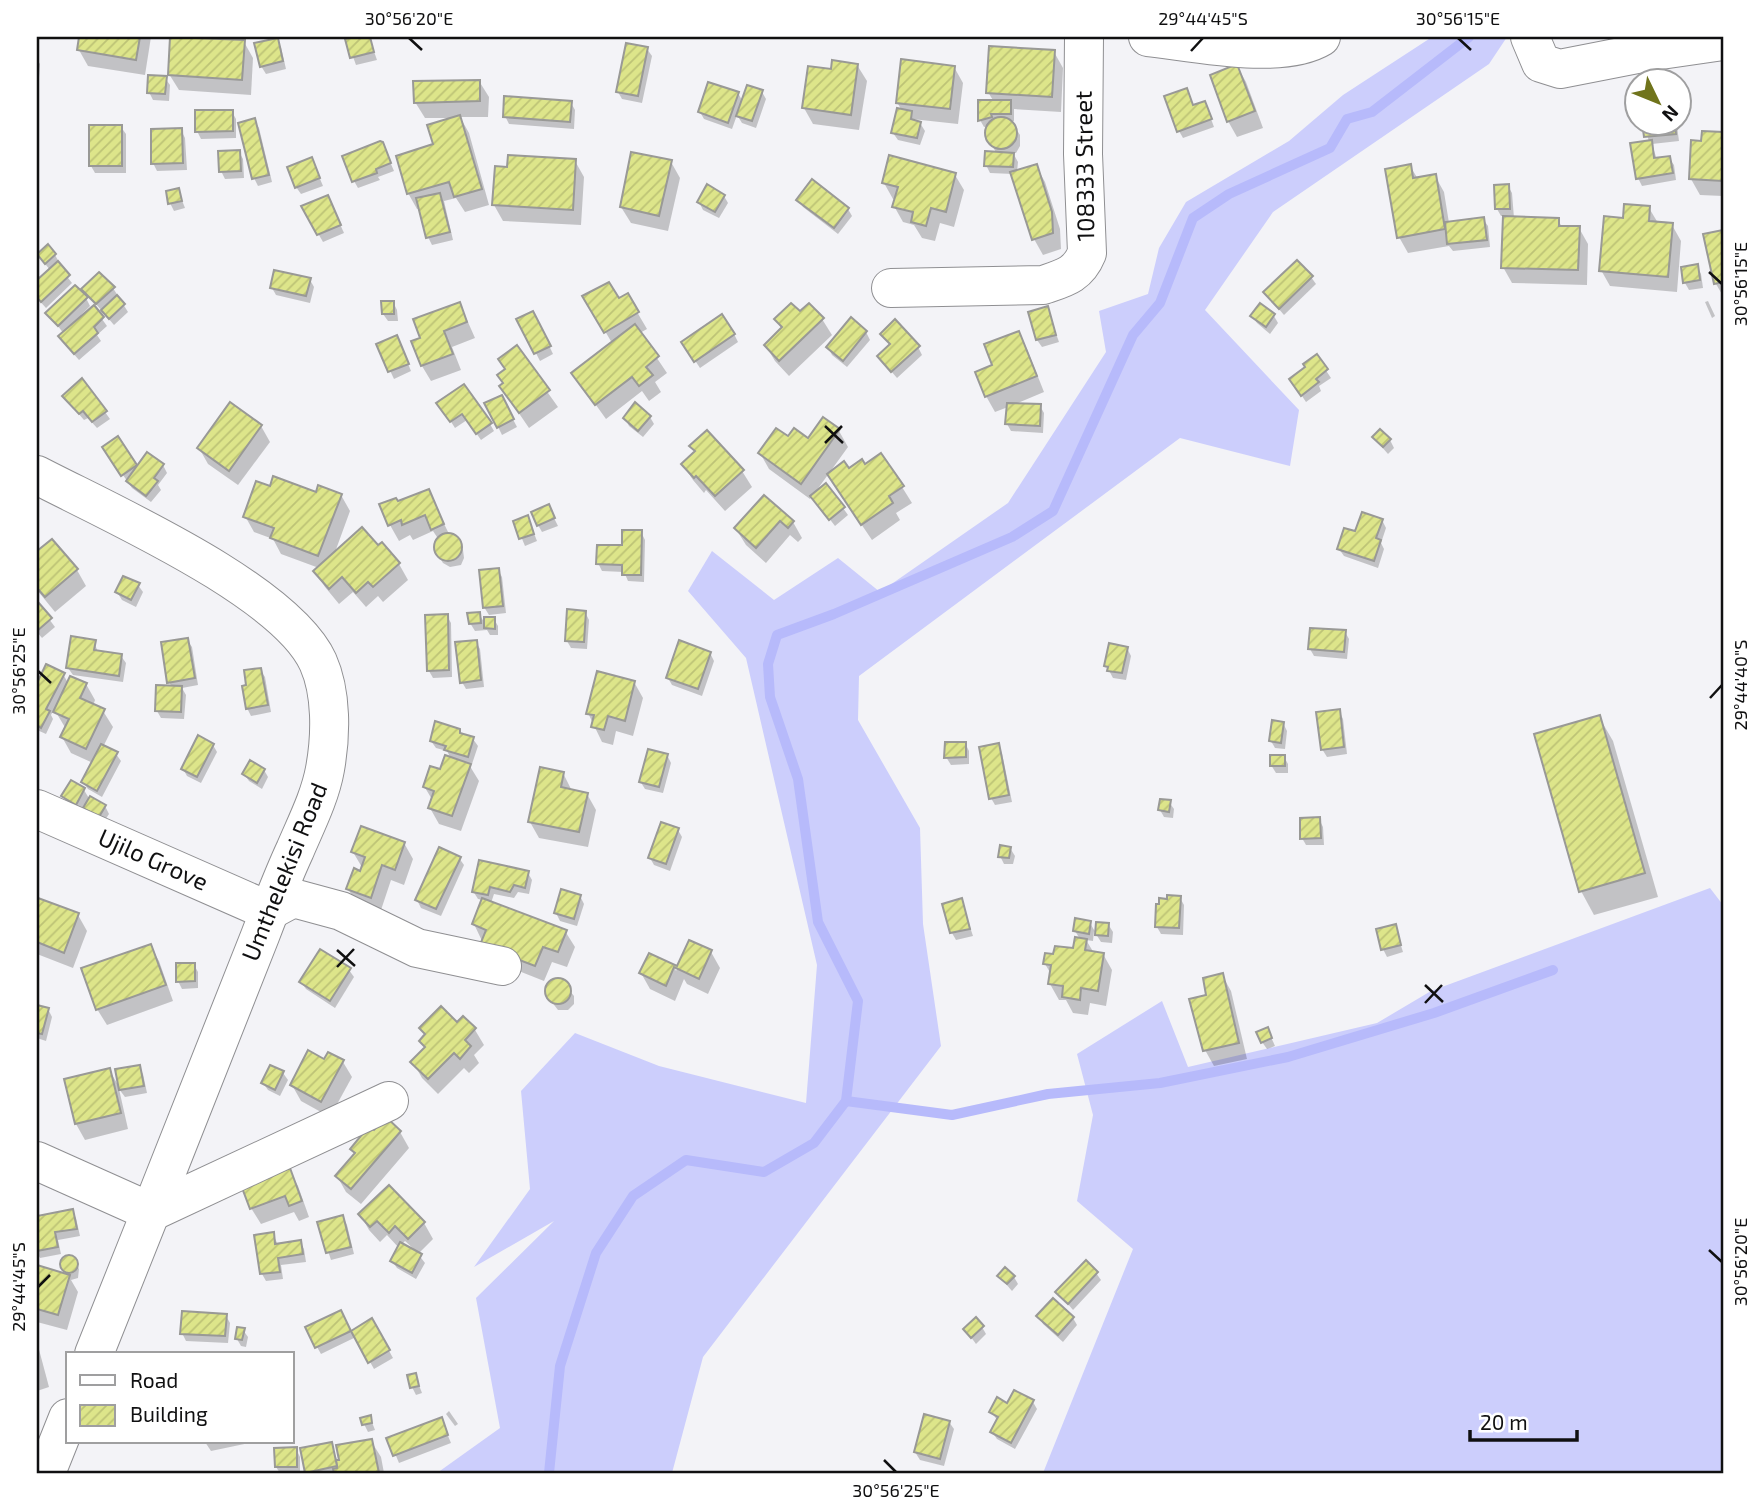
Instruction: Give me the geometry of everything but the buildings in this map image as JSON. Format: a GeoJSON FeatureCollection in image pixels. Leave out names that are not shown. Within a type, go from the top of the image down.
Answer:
{"type":"FeatureCollection","features":[{"type":"Feature","properties":{"kind":"street","name":"108333 Street"},"geometry":{"type":"LineString","coordinates":[[891,288],[1043,285],[1066,277],[1082,267],[1087,253],[1083,153],[1084,37]]}},
{"type":"Feature","properties":{"kind":"street"},"geometry":{"type":"LineString","coordinates":[[1148,37],[1261,50],[1311,43],[1321,37]]}},
{"type":"Feature","properties":{"kind":"street"},"geometry":{"type":"LineString","coordinates":[[1530,37],[1541,63],[1560,69],[1723,41]]}},
{"type":"Feature","properties":{"kind":"street","name":"Umthelekisi Road"},"geometry":{"type":"LineString","coordinates":[[37,475],[236,582],[278,612],[318,662],[327,696],[329,734],[325,771],[308,821],[95,1352]]}},
{"type":"Feature","properties":{"kind":"street","name":"Ujilo Grove"},"geometry":{"type":"LineString","coordinates":[[37,809],[270,911]]}},
{"type":"Feature","properties":{"kind":"street"},"geometry":{"type":"LineString","coordinates":[[270,911],[293,898],[341,911],[417,948],[502,966]]}},
{"type":"Feature","properties":{"kind":"street"},"geometry":{"type":"LineString","coordinates":[[37,1161],[152,1212],[389,1101]]}},
{"type":"Feature","properties":{"kind":"street"},"geometry":{"type":"LineString","coordinates":[[46,1473],[66,1423]]}},
{"type":"Feature","properties":{"kind":"shaded area"},"geometry":{"type":"Polygon","coordinates":[[[1432,37],[1507,37],[1489,64],[1273,212],[1205,310],[1299,410],[1290,466],[1180,438],[859,676],[858,720],[920,828],[923,924],[941,1046],[703,1357],[672,1473],[437,1473],[500,1428],[476,1298],[554,1221],[474,1267],[530,1189],[521,1091],[575,1033],[659,1066],[806,1103],[817,965],[746,658],[688,591],[712,551],[774,600],[838,558],[880,592],[1008,503],[1106,352],[1099,311],[1148,294],[1159,248],[1186,202],[1289,141],[1343,95],[1432,37]]]}},
{"type":"Feature","properties":{"kind":"shaded area"},"geometry":{"type":"Polygon","coordinates":[[[1710,888],[1723,905],[1723,1473],[1043,1473],[1133,1249],[1077,1201],[1093,1115],[1077,1054],[1162,1001],[1188,1067],[1377,1023],[1431,991],[1710,888]]]}},
{"type":"Feature","properties":{"kind":"waterway"},"geometry":{"type":"LineString","coordinates":[[549,1473],[560,1366],[596,1253],[633,1196],[686,1160],[764,1172],[814,1143],[846,1101],[858,1001],[818,922],[798,779],[770,697],[768,664],[777,635],[834,614],[1012,537],[1053,511],[1133,335],[1160,303],[1193,218],[1229,194],[1330,148],[1347,119],[1372,112],[1469,37]]}},
{"type":"Feature","properties":{"kind":"waterway"},"geometry":{"type":"LineString","coordinates":[[846,1101],[952,1115],[1048,1094],[1160,1083],[1288,1057],[1434,1013],[1553,970]]}}]}
